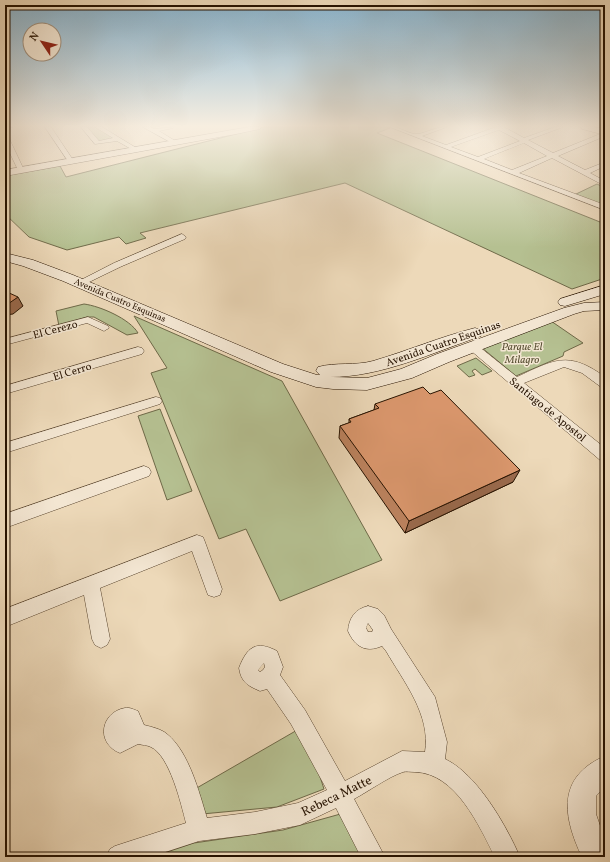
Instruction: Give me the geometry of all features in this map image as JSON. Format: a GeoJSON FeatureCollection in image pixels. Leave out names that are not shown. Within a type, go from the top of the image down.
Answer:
{"type":"FeatureCollection","features":[{"type":"Feature","properties":{"kind":"main road","name":"Avenida Cuatro Esquinas"},"geometry":{"type":"LineString","coordinates":[[7,258],[80,283],[277,368],[316,381],[333,383],[367,384],[406,374],[569,311],[605,306]]}},
{"type":"Feature","properties":{"kind":"main road","name":"Avenida Cuatro Esquinas"},"geometry":{"type":"LineString","coordinates":[[277,368],[316,371],[348,371],[373,367],[605,289]]}},
{"type":"Feature","properties":{"kind":"main road"},"geometry":{"type":"LineString","coordinates":[[587,294],[596,302],[605,306]]}},
{"type":"Feature","properties":{"kind":"street"},"geometry":{"type":"LineString","coordinates":[[5,173],[35,167]]}},
{"type":"Feature","properties":{"kind":"street"},"geometry":{"type":"LineString","coordinates":[[501,167],[605,208]]}},
{"type":"Feature","properties":{"kind":"street"},"geometry":{"type":"LineString","coordinates":[[514,172],[525,167]]}},
{"type":"Feature","properties":{"kind":"street"},"geometry":{"type":"LineString","coordinates":[[574,167],[605,184]]}},
{"type":"Feature","properties":{"kind":"street"},"geometry":{"type":"LineString","coordinates":[[586,173],[598,167]]}},
{"type":"Feature","properties":{"kind":"street"},"geometry":{"type":"LineString","coordinates":[[80,283],[182,237]]}},
{"type":"Feature","properties":{"kind":"street","name":"El Cerezo"},"geometry":{"type":"LineString","coordinates":[[5,342],[88,320],[104,328]]}},
{"type":"Feature","properties":{"kind":"street","name":"Santiago de Apostol"},"geometry":{"type":"LineString","coordinates":[[473,347],[605,456]]}},
{"type":"Feature","properties":{"kind":"street","name":"El Cerro"},"geometry":{"type":"LineString","coordinates":[[5,390],[138,351]]}},
{"type":"Feature","properties":{"kind":"street"},"geometry":{"type":"LineString","coordinates":[[515,382],[558,364],[564,363],[571,369],[605,384]]}},
{"type":"Feature","properties":{"kind":"street"},"geometry":{"type":"LineString","coordinates":[[5,448],[156,401]]}},
{"type":"Feature","properties":{"kind":"street"},"geometry":{"type":"LineString","coordinates":[[5,521],[144,472]]}},
{"type":"Feature","properties":{"kind":"street"},"geometry":{"type":"LineString","coordinates":[[5,618],[197,542],[214,589]]}},
{"type":"Feature","properties":{"kind":"street"},"geometry":{"type":"LineString","coordinates":[[90,585],[101,639]]}},
{"type":"Feature","properties":{"kind":"street"},"geometry":{"type":"LineString","coordinates":[[383,633],[428,704],[437,742],[434,764]]}},
{"type":"Feature","properties":{"kind":"street"},"geometry":{"type":"LineString","coordinates":[[270,677],[298,717],[318,750],[373,857]]}},
{"type":"Feature","properties":{"kind":"street"},"geometry":{"type":"LineString","coordinates":[[135,733],[160,741],[172,756],[185,784],[199,830]]}},
{"type":"Feature","properties":{"kind":"street","name":"Rebeca Matte"},"geometry":{"type":"LineString","coordinates":[[121,856],[199,830],[255,823],[300,814],[340,795],[402,761],[413,760],[434,764],[455,776],[471,794],[508,857]]}},
{"type":"Feature","properties":{"kind":"street"},"geometry":{"type":"LineString","coordinates":[[598,857],[585,827],[581,802],[584,788],[605,770]]}},
{"type":"Feature","properties":{"kind":"green space"},"geometry":{"type":"Polygon","coordinates":[[[61,167],[66,177],[105,167],[463,167],[605,224],[605,278],[572,289],[345,183],[140,233],[146,238],[126,244],[119,237],[67,250],[29,237],[5,214],[5,176],[61,167]]]}},
{"type":"Feature","properties":{"kind":"green space"},"geometry":{"type":"Polygon","coordinates":[[[597,184],[605,188],[605,206],[574,195],[597,184]]]}},
{"type":"Feature","properties":{"kind":"green space"},"geometry":{"type":"Polygon","coordinates":[[[84,304],[98,307],[122,318],[138,333],[127,335],[94,317],[87,317],[59,326],[56,311],[84,304]]]}},
{"type":"Feature","properties":{"kind":"green space"},"geometry":{"type":"Polygon","coordinates":[[[134,316],[282,381],[382,560],[280,601],[246,529],[219,539],[151,373],[167,368],[134,316]]]}},
{"type":"Feature","properties":{"kind":"green space","name":"Parque El Milagro"},"geometry":{"type":"Polygon","coordinates":[[[551,321],[583,343],[564,352],[563,356],[516,376],[481,347],[551,321]]]}},
{"type":"Feature","properties":{"kind":"green space"},"geometry":{"type":"Polygon","coordinates":[[[476,358],[492,371],[482,375],[475,369],[472,371],[475,375],[469,377],[457,366],[476,358]]]}},
{"type":"Feature","properties":{"kind":"green space"},"geometry":{"type":"Polygon","coordinates":[[[160,409],[192,491],[167,500],[138,416],[160,409]]]}},
{"type":"Feature","properties":{"kind":"green space"},"geometry":{"type":"Polygon","coordinates":[[[299,729],[313,755],[324,789],[277,807],[202,814],[195,789],[299,729]]]}},
{"type":"Feature","properties":{"kind":"green space"},"geometry":{"type":"Polygon","coordinates":[[[344,813],[362,857],[152,857],[194,843],[283,830],[344,813]]]}},
{"type":"Feature","properties":{"kind":"building"},"geometry":{"type":"Polygon","coordinates":[[[7,292],[18,297],[5,305],[5,293],[7,292]]]}},
{"type":"Feature","properties":{"kind":"building"},"geometry":{"type":"Polygon","coordinates":[[[423,387],[430,394],[441,390],[520,470],[409,521],[340,426],[351,422],[349,419],[379,408],[375,404],[423,387]]]}}]}
